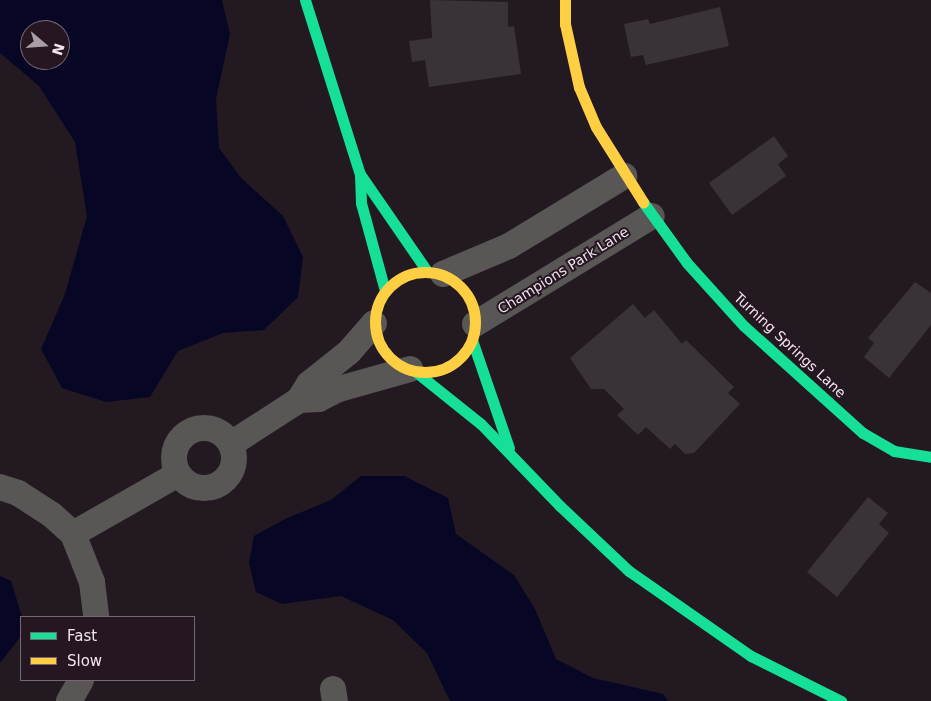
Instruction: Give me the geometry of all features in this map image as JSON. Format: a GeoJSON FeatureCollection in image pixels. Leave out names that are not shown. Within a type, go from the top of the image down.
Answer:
{"type":"FeatureCollection","features":[{"type":"Feature","properties":{"kind":"street"},"geometry":{"type":"LineString","coordinates":[[304,0],[360,174],[361,203],[384,291]]}},
{"type":"Feature","properties":{"kind":"street","name":"Turning Springs Lane"},"geometry":{"type":"LineString","coordinates":[[565,0],[565,24],[579,87],[596,127],[624,176],[687,263],[744,326],[863,433],[894,451],[931,457]]}},
{"type":"Feature","properties":{"kind":"street"},"geometry":{"type":"LineString","coordinates":[[360,174],[435,272],[467,294],[474,332],[512,456]]}},
{"type":"Feature","properties":{"kind":"street"},"geometry":{"type":"LineString","coordinates":[[624,176],[510,246],[435,272],[396,280],[384,291],[377,305],[374,323],[378,340],[386,355],[413,371],[480,424],[560,506],[629,571],[688,616],[751,656],[841,701]]}},
{"type":"Feature","properties":{"kind":"street","name":"Champions Park Lane"},"geometry":{"type":"LineString","coordinates":[[474,332],[652,216]]}},
{"type":"Feature","properties":{"kind":"street"},"geometry":{"type":"LineString","coordinates":[[231,444],[299,400],[309,384],[349,352],[374,323]]}},
{"type":"Feature","properties":{"kind":"street"},"geometry":{"type":"LineString","coordinates":[[299,400],[320,399],[339,389],[413,371],[434,372],[450,365],[464,354],[474,332]]}},
{"type":"Feature","properties":{"kind":"street"},"geometry":{"type":"LineString","coordinates":[[205,428],[224,435],[231,444],[233,464],[224,480],[217,486],[198,488],[178,474],[174,463],[174,452],[185,434],[205,428]]}},
{"type":"Feature","properties":{"kind":"street"},"geometry":{"type":"LineString","coordinates":[[73,534],[178,474]]}},
{"type":"Feature","properties":{"kind":"street"},"geometry":{"type":"LineString","coordinates":[[0,487],[18,493],[52,515],[73,534],[92,582],[96,616]]}},
{"type":"Feature","properties":{"kind":"street"},"geometry":{"type":"LineString","coordinates":[[69,701],[80,681]]}},
{"type":"Feature","properties":{"kind":"water"},"geometry":{"type":"Polygon","coordinates":[[[0,0],[222,0],[230,34],[216,99],[219,148],[241,178],[283,216],[303,257],[298,297],[264,330],[223,333],[178,351],[150,397],[106,402],[62,388],[41,349],[65,294],[87,216],[75,142],[39,86],[20,70],[70,70],[70,20],[20,20],[20,70],[0,53],[0,0]]]}},
{"type":"Feature","properties":{"kind":"water"},"geometry":{"type":"Polygon","coordinates":[[[361,476],[404,476],[448,498],[456,534],[514,575],[535,609],[556,659],[593,678],[663,694],[668,701],[450,701],[427,653],[393,620],[341,596],[282,604],[256,592],[249,563],[254,536],[285,519],[331,500],[361,476]]]}},
{"type":"Feature","properties":{"kind":"water"},"geometry":{"type":"Polygon","coordinates":[[[0,576],[11,581],[22,616],[20,616],[20,637],[0,663],[0,576]]]}},
{"type":"Feature","properties":{"kind":"building"},"geometry":{"type":"Polygon","coordinates":[[[430,0],[508,2],[508,27],[514,26],[521,74],[429,87],[425,60],[412,62],[409,41],[432,38],[430,0]]]}},
{"type":"Feature","properties":{"kind":"building"},"geometry":{"type":"Polygon","coordinates":[[[720,7],[729,46],[646,65],[643,55],[631,57],[624,24],[648,19],[650,24],[720,7]]]}},
{"type":"Feature","properties":{"kind":"building"},"geometry":{"type":"Polygon","coordinates":[[[774,136],[788,156],[778,164],[786,176],[732,215],[709,183],[774,136]]]}},
{"type":"Feature","properties":{"kind":"building"},"geometry":{"type":"Polygon","coordinates":[[[915,282],[931,293],[931,325],[889,378],[864,357],[874,343],[868,338],[915,282]]]}},
{"type":"Feature","properties":{"kind":"building"},"geometry":{"type":"Polygon","coordinates":[[[633,304],[645,318],[654,310],[682,344],[686,340],[734,387],[728,393],[740,404],[694,453],[685,454],[675,444],[670,449],[646,427],[638,435],[617,415],[624,409],[604,389],[591,389],[570,358],[633,304]]]}},
{"type":"Feature","properties":{"kind":"building"},"geometry":{"type":"Polygon","coordinates":[[[868,497],[888,513],[879,524],[889,533],[837,597],[807,572],[868,497]]]}},
{"type":"Feature","properties":{"kind":"traffic: fast"},"geometry":{"type":"LineString","coordinates":[[305,0],[360,174],[361,203],[385,291]]}},
{"type":"Feature","properties":{"kind":"traffic: fast"},"geometry":{"type":"LineString","coordinates":[[360,174],[427,271]]}},
{"type":"Feature","properties":{"kind":"traffic: fast"},"geometry":{"type":"LineString","coordinates":[[643,202],[687,263],[744,326],[863,433],[894,451],[931,457]]}},
{"type":"Feature","properties":{"kind":"traffic: fast"},"geometry":{"type":"LineString","coordinates":[[472,340],[509,448]]}},
{"type":"Feature","properties":{"kind":"traffic: fast"},"geometry":{"type":"LineString","coordinates":[[416,372],[481,424],[560,506],[629,571],[751,656],[841,701]]}},
{"type":"Feature","properties":{"kind":"traffic: slow"},"geometry":{"type":"LineString","coordinates":[[565,0],[565,24],[579,87],[596,127],[643,202]]}},
{"type":"Feature","properties":{"kind":"traffic: slow"},"geometry":{"type":"LineString","coordinates":[[425,272],[444,276],[461,286],[471,303],[475,322],[471,341],[461,358],[444,368],[425,372],[406,368],[389,358],[379,341],[375,322],[379,303],[389,286],[406,276],[425,272]]}}]}
